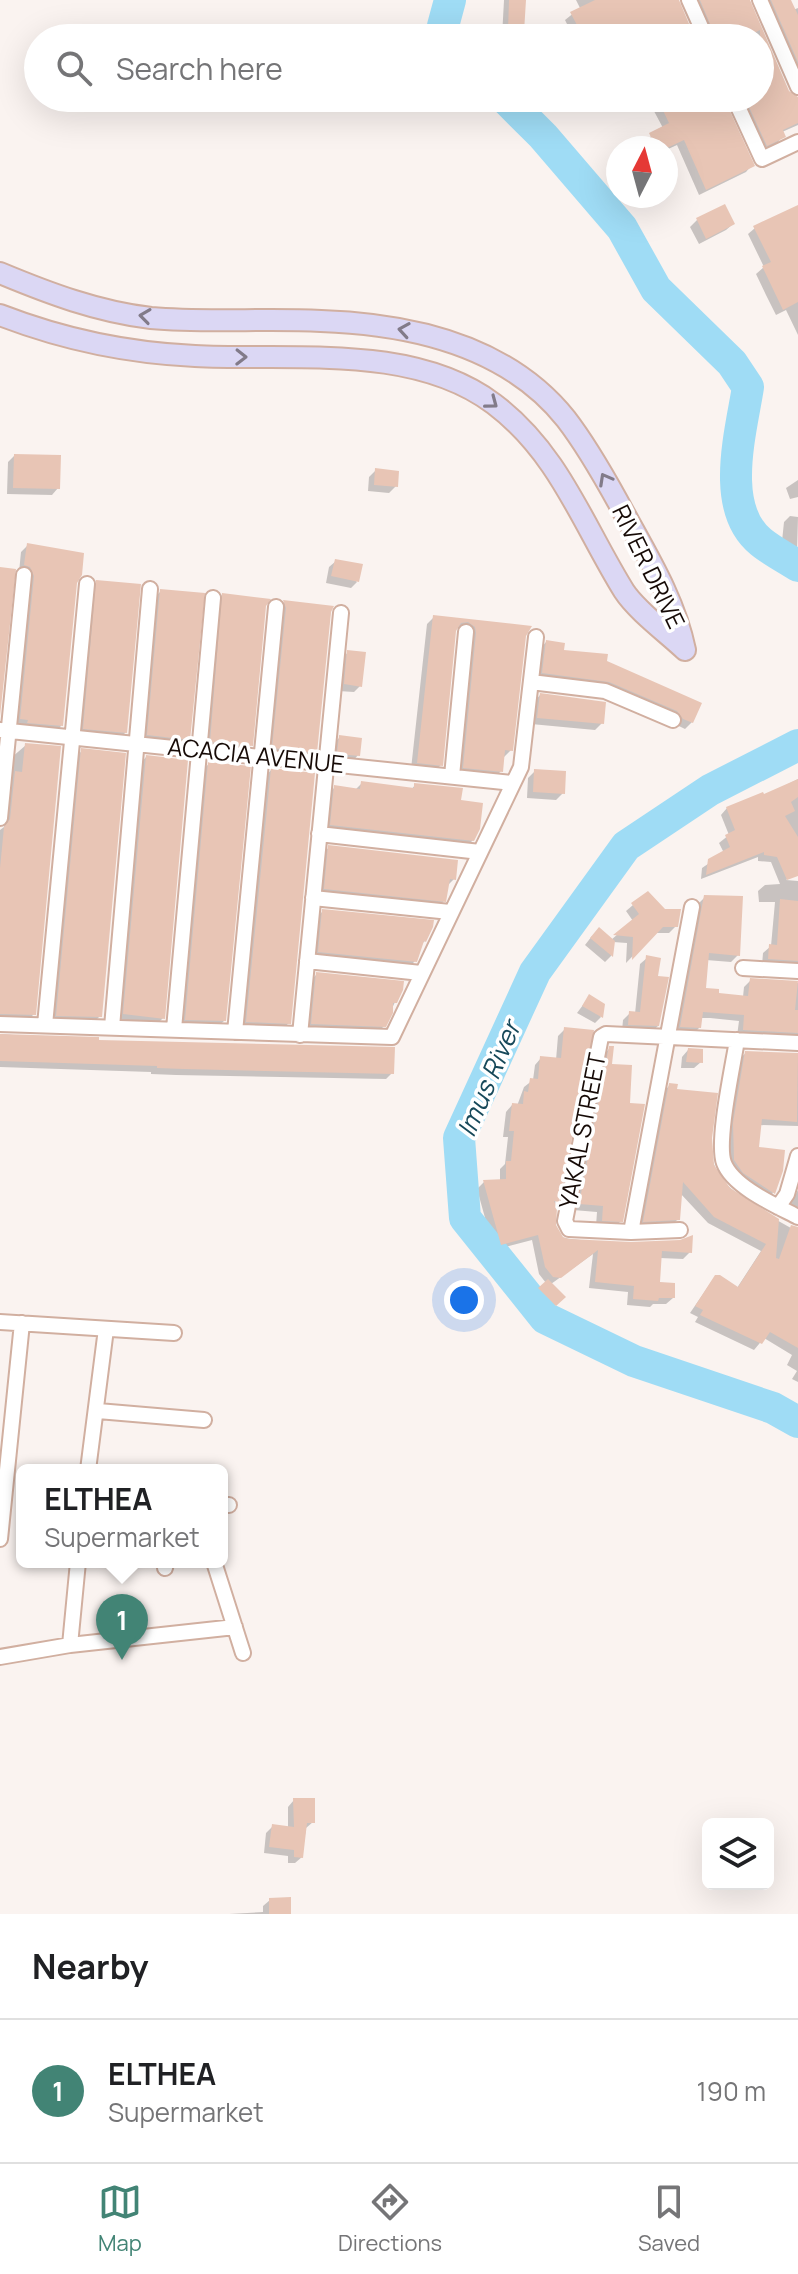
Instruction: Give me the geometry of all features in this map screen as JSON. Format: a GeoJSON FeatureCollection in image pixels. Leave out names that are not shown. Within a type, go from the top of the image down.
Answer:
{"type":"FeatureCollection","features":[{"type":"Feature","properties":{"kind":"street"},"geometry":{"type":"LineString","coordinates":[[689,0],[700,24]]}},
{"type":"Feature","properties":{"kind":"street"},"geometry":{"type":"LineString","coordinates":[[760,0],[770,24]]}},
{"type":"Feature","properties":{"kind":"street"},"geometry":{"type":"LineString","coordinates":[[774,32],[798,87]]}},
{"type":"Feature","properties":{"kind":"street"},"geometry":{"type":"LineString","coordinates":[[740,112],[762,159],[798,142]]}},
{"type":"Feature","properties":{"kind":"street","name":"RIVER DRIVE"},"geometry":{"type":"LineString","coordinates":[[0,273],[92,307],[148,317],[353,323],[425,333],[491,358],[543,395],[584,444],[666,593],[685,650],[626,594],[547,456],[513,420],[472,389],[447,377],[418,369],[355,360],[195,356],[118,348],[39,329],[0,315]]}},
{"type":"Feature","properties":{"kind":"street"},"geometry":{"type":"LineString","coordinates":[[0,818],[5,730],[24,575]]}},
{"type":"Feature","properties":{"kind":"street"},"geometry":{"type":"LineString","coordinates":[[45,1025],[87,584]]}},
{"type":"Feature","properties":{"kind":"street"},"geometry":{"type":"LineString","coordinates":[[112,1027],[150,589]]}},
{"type":"Feature","properties":{"kind":"street"},"geometry":{"type":"LineString","coordinates":[[174,1029],[213,598]]}},
{"type":"Feature","properties":{"kind":"street"},"geometry":{"type":"LineString","coordinates":[[235,1032],[276,607]]}},
{"type":"Feature","properties":{"kind":"street"},"geometry":{"type":"LineString","coordinates":[[300,1035],[341,613]]}},
{"type":"Feature","properties":{"kind":"street"},"geometry":{"type":"LineString","coordinates":[[452,776],[466,632]]}},
{"type":"Feature","properties":{"kind":"street"},"geometry":{"type":"LineString","coordinates":[[0,1024],[392,1037],[521,767],[536,637]]}},
{"type":"Feature","properties":{"kind":"street"},"geometry":{"type":"LineString","coordinates":[[531,682],[605,691],[673,720]]}},
{"type":"Feature","properties":{"kind":"street","name":"ACACIA AVENUE"},"geometry":{"type":"LineString","coordinates":[[5,730],[513,783]]}},
{"type":"Feature","properties":{"kind":"street"},"geometry":{"type":"LineString","coordinates":[[319,834],[480,852]]}},
{"type":"Feature","properties":{"kind":"street"},"geometry":{"type":"LineString","coordinates":[[313,898],[450,912]]}},
{"type":"Feature","properties":{"kind":"street"},"geometry":{"type":"LineString","coordinates":[[680,1230],[631,1232],[692,907]]}},
{"type":"Feature","properties":{"kind":"street"},"geometry":{"type":"LineString","coordinates":[[307,961],[421,973]]}},
{"type":"Feature","properties":{"kind":"street"},"geometry":{"type":"LineString","coordinates":[[743,968],[798,971]]}},
{"type":"Feature","properties":{"kind":"street","name":"YAKAL STREET"},"geometry":{"type":"LineString","coordinates":[[631,1232],[569,1229],[565,1221],[601,1037],[606,1034],[667,1037]]}},
{"type":"Feature","properties":{"kind":"street"},"geometry":{"type":"LineString","coordinates":[[667,1037],[798,1043]]}},
{"type":"Feature","properties":{"kind":"street"},"geometry":{"type":"LineString","coordinates":[[737,1040],[722,1142],[724,1163],[735,1178],[761,1198],[798,1217]]}},
{"type":"Feature","properties":{"kind":"street"},"geometry":{"type":"LineString","coordinates":[[778,1207],[787,1194],[798,1156]]}},
{"type":"Feature","properties":{"kind":"street"},"geometry":{"type":"LineString","coordinates":[[0,1322],[174,1333]]}},
{"type":"Feature","properties":{"kind":"street"},"geometry":{"type":"LineString","coordinates":[[0,1539],[3,1473],[22,1323]]}},
{"type":"Feature","properties":{"kind":"street"},"geometry":{"type":"LineString","coordinates":[[89,1464],[106,1329]]}},
{"type":"Feature","properties":{"kind":"street"},"geometry":{"type":"LineString","coordinates":[[98,1411],[204,1420]]}},
{"type":"Feature","properties":{"kind":"street"},"geometry":{"type":"LineString","coordinates":[[70,1645],[77,1568]]}},
{"type":"Feature","properties":{"kind":"street"},"geometry":{"type":"LineString","coordinates":[[216,1568],[243,1653]]}},
{"type":"Feature","properties":{"kind":"street"},"geometry":{"type":"LineString","coordinates":[[0,1657],[70,1645],[235,1627]]}},
{"type":"Feature","properties":{"kind":"building"},"geometry":{"type":"Polygon","coordinates":[[[509,0],[526,0],[524,24],[508,24],[509,0]]]}},
{"type":"Feature","properties":{"kind":"building"},"geometry":{"type":"Polygon","coordinates":[[[595,0],[679,0],[689,24],[576,24],[570,12],[595,0]]]}},
{"type":"Feature","properties":{"kind":"building"},"geometry":{"type":"Polygon","coordinates":[[[700,0],[750,0],[760,24],[710,24],[700,0]]]}},
{"type":"Feature","properties":{"kind":"building"},"geometry":{"type":"Polygon","coordinates":[[[771,0],[791,0],[798,15],[798,62],[771,0]]]}},
{"type":"Feature","properties":{"kind":"building"},"geometry":{"type":"Polygon","coordinates":[[[774,56],[789,91],[798,97],[798,123],[783,130],[786,137],[767,146],[751,112],[774,112],[774,56]]]}},
{"type":"Feature","properties":{"kind":"building"},"geometry":{"type":"Polygon","coordinates":[[[664,112],[730,112],[755,166],[706,190],[684,140],[678,143],[678,136],[650,136],[649,133],[669,123],[664,112]]]}},
{"type":"Feature","properties":{"kind":"building"},"geometry":{"type":"Polygon","coordinates":[[[725,204],[735,224],[706,239],[696,218],[725,204]]]}},
{"type":"Feature","properties":{"kind":"building"},"geometry":{"type":"Polygon","coordinates":[[[798,205],[798,302],[783,310],[762,266],[771,262],[753,226],[798,205]]]}},
{"type":"Feature","properties":{"kind":"building"},"geometry":{"type":"Polygon","coordinates":[[[14,454],[61,455],[60,489],[13,488],[14,454]]]}},
{"type":"Feature","properties":{"kind":"building"},"geometry":{"type":"Polygon","coordinates":[[[375,468],[399,471],[398,487],[374,485],[375,468]]]}},
{"type":"Feature","properties":{"kind":"building"},"geometry":{"type":"Polygon","coordinates":[[[27,543],[84,553],[82,575],[77,583],[63,726],[27,723],[28,720],[20,719],[34,576],[30,567],[24,565],[27,543]]]}},
{"type":"Feature","properties":{"kind":"building"},"geometry":{"type":"Polygon","coordinates":[[[335,559],[363,564],[359,582],[331,576],[335,559]]]}},
{"type":"Feature","properties":{"kind":"building"},"geometry":{"type":"Polygon","coordinates":[[[0,567],[16,569],[0,716],[0,567]]]}},
{"type":"Feature","properties":{"kind":"building"},"geometry":{"type":"Polygon","coordinates":[[[96,580],[141,584],[127,733],[83,729],[96,580]]]}},
{"type":"Feature","properties":{"kind":"building"},"geometry":{"type":"Polygon","coordinates":[[[160,589],[205,593],[190,740],[147,735],[160,589]]]}},
{"type":"Feature","properties":{"kind":"building"},"geometry":{"type":"Polygon","coordinates":[[[222,593],[271,599],[266,606],[253,746],[210,742],[222,593]]]}},
{"type":"Feature","properties":{"kind":"building"},"geometry":{"type":"Polygon","coordinates":[[[283,600],[334,606],[317,753],[272,748],[286,608],[283,600]]]}},
{"type":"Feature","properties":{"kind":"building"},"geometry":{"type":"Polygon","coordinates":[[[433,615],[532,626],[526,636],[513,751],[505,750],[503,772],[463,768],[476,633],[475,627],[468,622],[461,623],[456,631],[443,766],[417,763],[433,615]]]}},
{"type":"Feature","properties":{"kind":"building"},"geometry":{"type":"Polygon","coordinates":[[[546,640],[565,643],[564,650],[608,654],[607,661],[702,703],[693,723],[683,719],[677,711],[609,682],[542,673],[546,640]]]}},
{"type":"Feature","properties":{"kind":"building"},"geometry":{"type":"Polygon","coordinates":[[[347,650],[366,652],[362,687],[344,684],[347,650]]]}},
{"type":"Feature","properties":{"kind":"building"},"geometry":{"type":"Polygon","coordinates":[[[540,693],[606,702],[604,724],[537,718],[540,693]]]}},
{"type":"Feature","properties":{"kind":"building"},"geometry":{"type":"Polygon","coordinates":[[[339,735],[362,738],[360,756],[337,754],[339,735]]]}},
{"type":"Feature","properties":{"kind":"building"},"geometry":{"type":"Polygon","coordinates":[[[25,743],[61,746],[36,1015],[0,1014],[0,868],[15,771],[22,772],[25,743]]]}},
{"type":"Feature","properties":{"kind":"building"},"geometry":{"type":"Polygon","coordinates":[[[81,748],[126,753],[102,1017],[56,1016],[81,748]]]}},
{"type":"Feature","properties":{"kind":"building"},"geometry":{"type":"Polygon","coordinates":[[[146,755],[188,760],[165,1019],[123,1014],[146,755]]]}},
{"type":"Feature","properties":{"kind":"building"},"geometry":{"type":"Polygon","coordinates":[[[208,762],[251,766],[226,1021],[185,1020],[208,762]]]}},
{"type":"Feature","properties":{"kind":"building"},"geometry":{"type":"Polygon","coordinates":[[[271,768],[315,773],[291,1024],[246,1022],[271,768]]]}},
{"type":"Feature","properties":{"kind":"building"},"geometry":{"type":"Polygon","coordinates":[[[534,769],[566,771],[565,794],[533,792],[534,769]]]}},
{"type":"Feature","properties":{"kind":"building"},"geometry":{"type":"Polygon","coordinates":[[[798,779],[798,797],[791,802],[795,811],[785,816],[798,837],[798,876],[787,880],[777,857],[764,855],[764,852],[706,875],[708,859],[730,847],[725,835],[735,830],[726,807],[798,779]]]}},
{"type":"Feature","properties":{"kind":"building"},"geometry":{"type":"Polygon","coordinates":[[[361,781],[414,788],[414,783],[463,788],[461,800],[483,803],[480,829],[474,841],[330,825],[334,785],[360,789],[361,781]]]}},
{"type":"Feature","properties":{"kind":"building"},"geometry":{"type":"Polygon","coordinates":[[[328,845],[458,860],[456,880],[450,879],[446,902],[324,889],[328,845]]]}},
{"type":"Feature","properties":{"kind":"building"},"geometry":{"type":"Polygon","coordinates":[[[648,891],[665,909],[681,909],[678,927],[663,927],[632,960],[633,937],[613,935],[639,914],[631,903],[648,891]]]}},
{"type":"Feature","properties":{"kind":"building"},"geometry":{"type":"Polygon","coordinates":[[[704,895],[743,896],[740,956],[709,953],[706,988],[719,989],[719,993],[748,996],[750,978],[798,981],[795,1010],[798,1010],[798,1033],[743,1030],[744,1015],[703,1012],[701,1028],[680,1027],[704,895]]]}},
{"type":"Feature","properties":{"kind":"building"},"geometry":{"type":"Polygon","coordinates":[[[780,899],[798,901],[798,961],[768,959],[769,944],[777,945],[780,899]]]}},
{"type":"Feature","properties":{"kind":"building"},"geometry":{"type":"Polygon","coordinates":[[[322,909],[434,920],[417,962],[318,952],[322,909]]]}},
{"type":"Feature","properties":{"kind":"building"},"geometry":{"type":"Polygon","coordinates":[[[599,927],[615,941],[613,957],[590,938],[599,927]]]}},
{"type":"Feature","properties":{"kind":"building"},"geometry":{"type":"Polygon","coordinates":[[[646,955],[661,958],[658,976],[669,977],[659,1026],[628,1025],[629,1011],[640,1012],[646,955]]]}},
{"type":"Feature","properties":{"kind":"building"},"geometry":{"type":"Polygon","coordinates":[[[316,972],[404,981],[386,1027],[311,1024],[316,972]]]}},
{"type":"Feature","properties":{"kind":"building"},"geometry":{"type":"Polygon","coordinates":[[[589,994],[605,1004],[603,1018],[582,1006],[589,994]]]}},
{"type":"Feature","properties":{"kind":"building"},"geometry":{"type":"Polygon","coordinates":[[[564,1027],[594,1030],[559,1202],[554,1201],[557,1208],[556,1225],[563,1237],[569,1239],[631,1242],[680,1240],[693,1235],[692,1253],[662,1251],[660,1282],[675,1283],[675,1298],[659,1298],[658,1301],[633,1299],[634,1286],[595,1282],[598,1250],[561,1278],[553,1277],[545,1267],[538,1235],[501,1245],[483,1180],[506,1179],[506,1161],[511,1161],[514,1131],[509,1131],[512,1103],[523,1104],[524,1091],[528,1092],[530,1078],[538,1079],[540,1056],[561,1058],[564,1027]]]}},
{"type":"Feature","properties":{"kind":"building"},"geometry":{"type":"Polygon","coordinates":[[[0,1034],[99,1037],[99,1040],[395,1047],[394,1074],[0,1061],[0,1034]]]}},
{"type":"Feature","properties":{"kind":"building"},"geometry":{"type":"Polygon","coordinates":[[[609,1046],[614,1046],[612,1064],[632,1065],[630,1103],[645,1104],[623,1222],[602,1221],[603,1206],[579,1204],[609,1046]]]}},
{"type":"Feature","properties":{"kind":"building"},"geometry":{"type":"Polygon","coordinates":[[[688,1048],[703,1049],[703,1063],[686,1062],[688,1048]]]}},
{"type":"Feature","properties":{"kind":"building"},"geometry":{"type":"Polygon","coordinates":[[[745,1051],[798,1053],[797,1122],[762,1119],[759,1147],[785,1150],[783,1171],[775,1194],[743,1173],[734,1160],[733,1123],[745,1051]]]}},
{"type":"Feature","properties":{"kind":"building"},"geometry":{"type":"Polygon","coordinates":[[[669,1083],[678,1084],[677,1089],[718,1093],[712,1138],[714,1165],[730,1188],[779,1219],[776,1258],[779,1259],[791,1225],[798,1227],[798,1348],[770,1332],[762,1344],[700,1315],[703,1310],[695,1306],[715,1275],[738,1287],[766,1244],[714,1217],[683,1182],[680,1220],[643,1222],[669,1083]]]}},
{"type":"Feature","properties":{"kind":"building"},"geometry":{"type":"Polygon","coordinates":[[[548,1279],[566,1297],[556,1306],[538,1288],[548,1279]]]}},
{"type":"Feature","properties":{"kind":"building"},"geometry":{"type":"Polygon","coordinates":[[[293,1798],[315,1798],[315,1823],[307,1823],[303,1858],[294,1857],[294,1850],[269,1847],[272,1824],[294,1827],[293,1798]]]}},
{"type":"Feature","properties":{"kind":"building"},"geometry":{"type":"Polygon","coordinates":[[[291,1897],[291,1914],[269,1914],[269,1898],[291,1897]]]}},
{"type":"Feature","properties":{"kind":"waterway"},"geometry":{"type":"LineString","coordinates":[[444,24],[450,0]]}},
{"type":"Feature","properties":{"kind":"waterway"},"geometry":{"type":"LineString","coordinates":[[519,112],[622,228],[656,289],[732,363],[748,387],[736,469],[740,510],[748,527],[761,542],[798,566]]}},
{"type":"Feature","properties":{"kind":"waterway","name":"Imus River"},"geometry":{"type":"LineString","coordinates":[[798,745],[710,790],[626,846],[535,972],[459,1138],[465,1218],[545,1318],[634,1361],[773,1408],[798,1422]]}},
{"type":"Feature","properties":{"kind":"place","name":"ELTHEA"},"geometry":{"type":"Point","coordinates":[122,1660]}}]}
